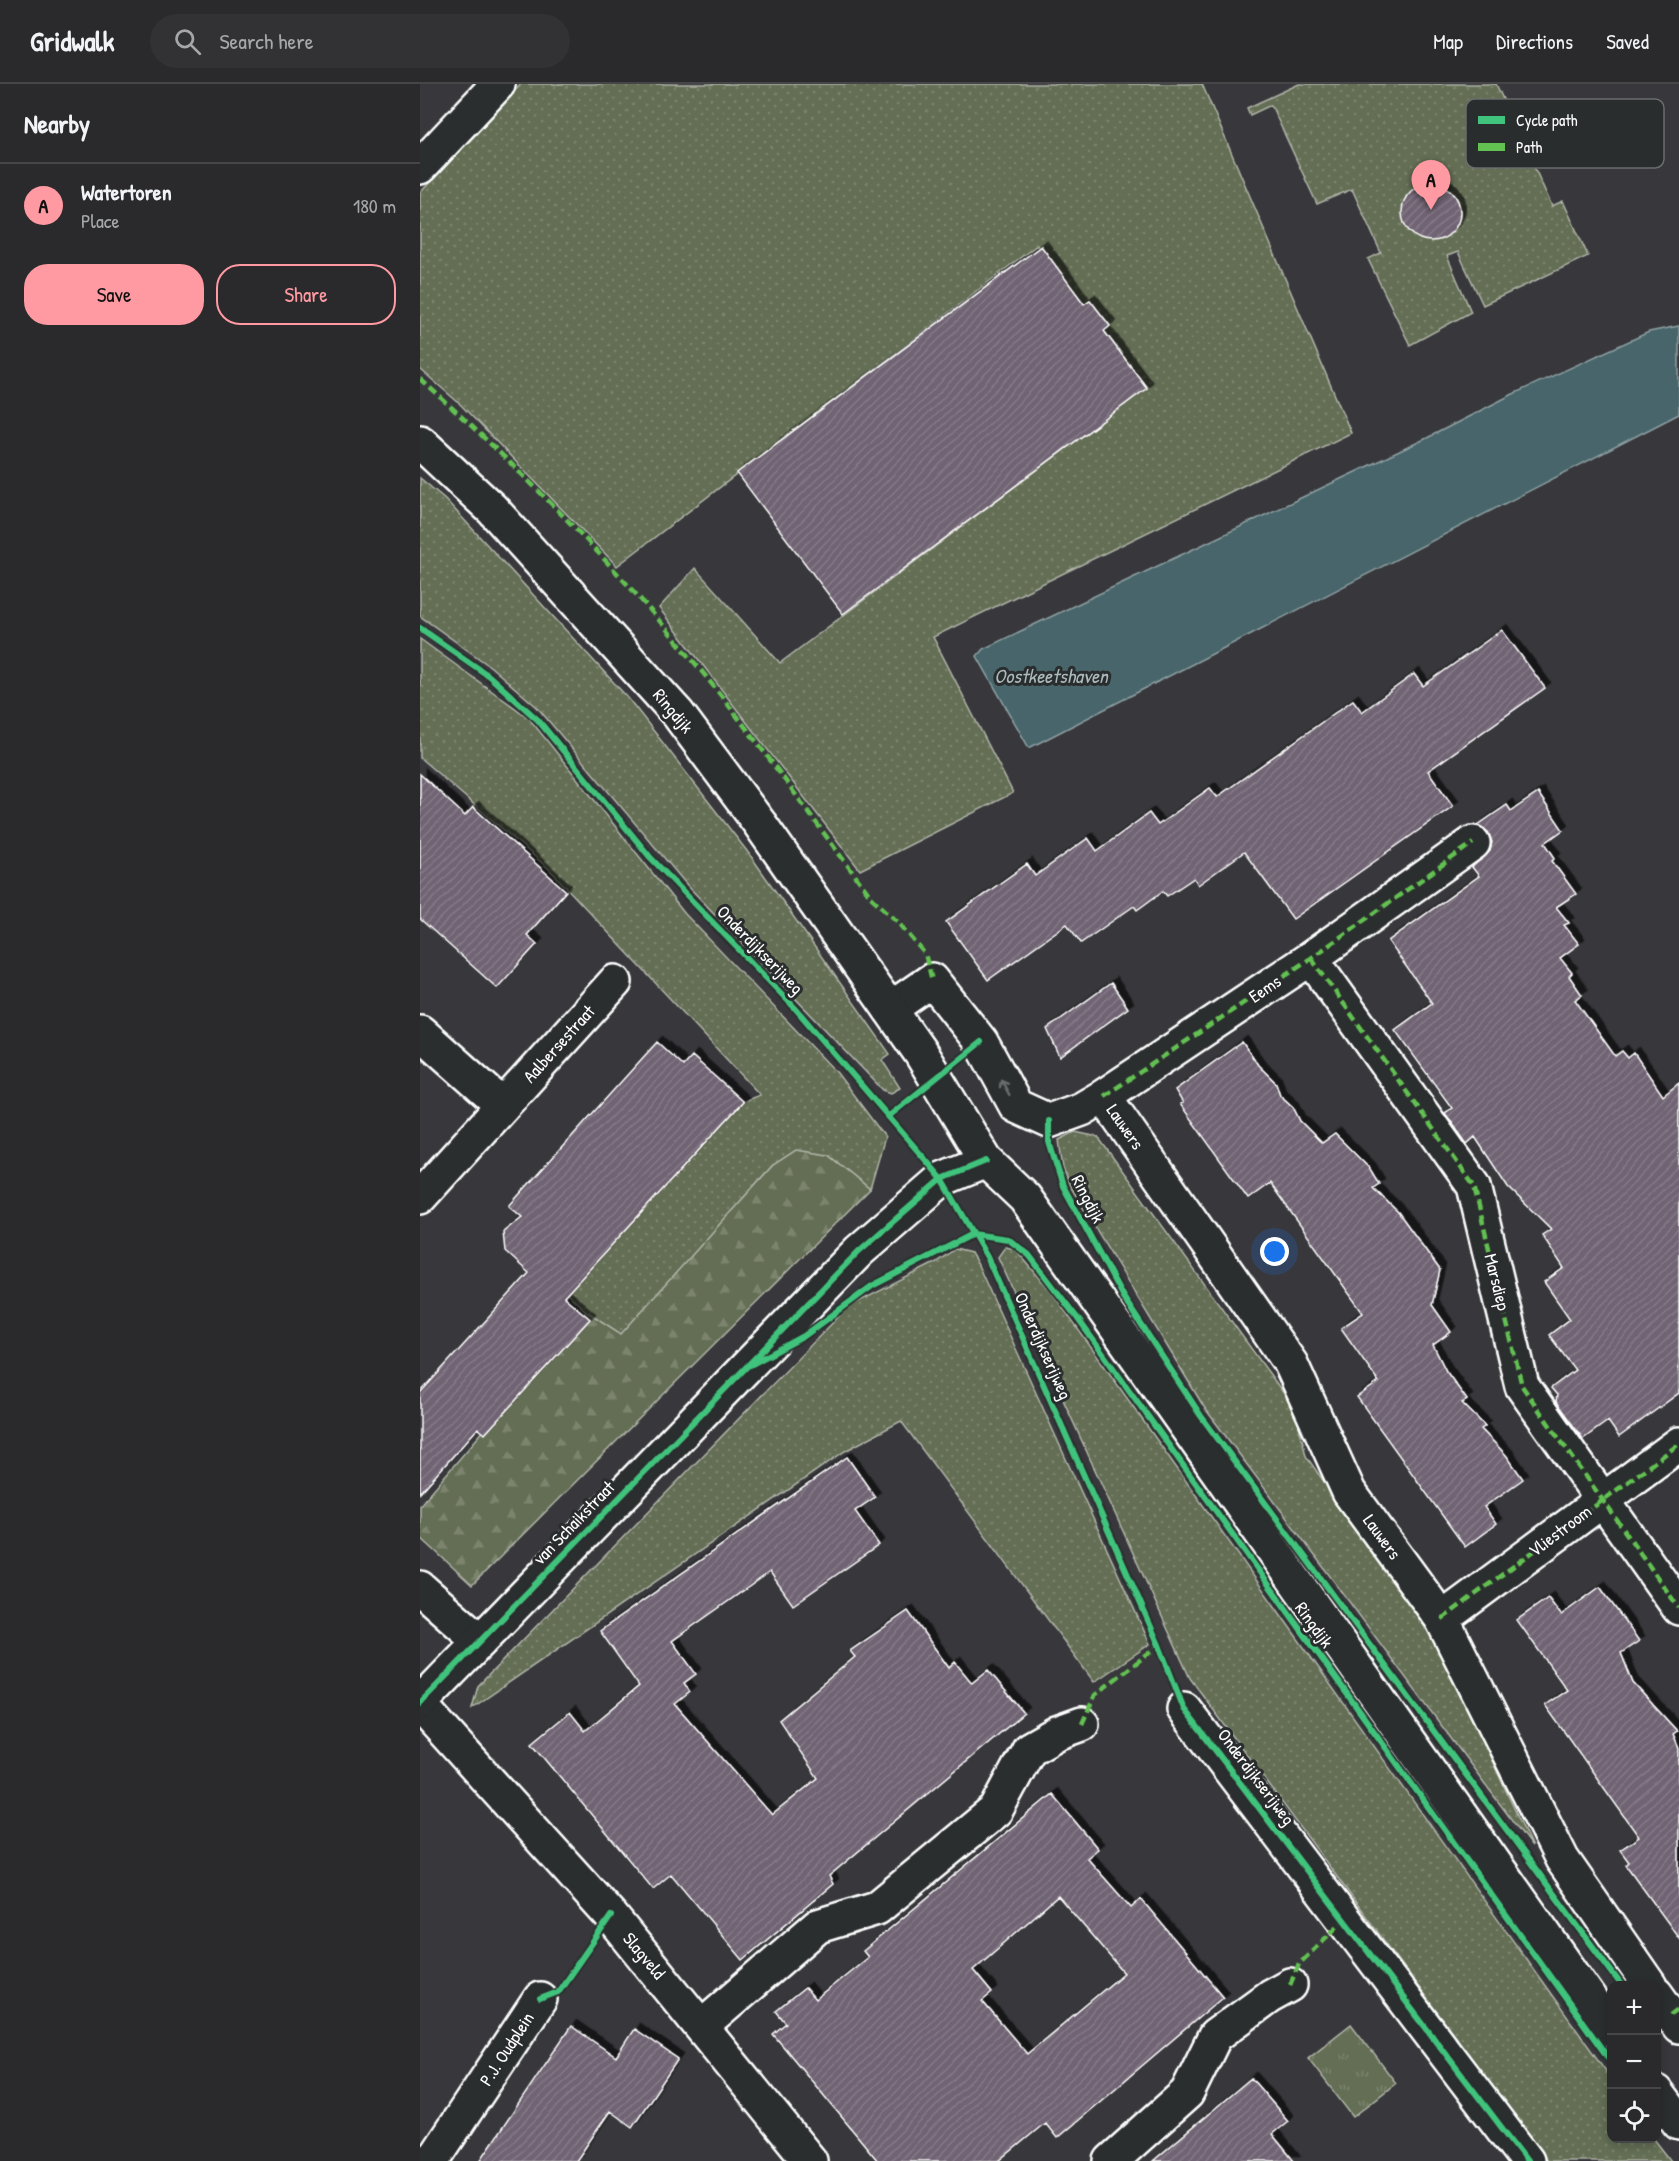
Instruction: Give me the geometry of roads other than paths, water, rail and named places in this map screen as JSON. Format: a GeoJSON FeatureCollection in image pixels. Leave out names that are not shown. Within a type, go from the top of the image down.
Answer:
{"type":"FeatureCollection","features":[{"type":"Feature","properties":{"kind":"street"},"geometry":{"type":"LineString","coordinates":[[420,167],[498,84]]}},
{"type":"Feature","properties":{"kind":"street","name":"Ringdijk"},"geometry":{"type":"LineString","coordinates":[[420,442],[492,509],[678,714],[760,824],[938,1078],[986,1161],[1025,1198],[1607,2024]]}},
{"type":"Feature","properties":{"kind":"street","name":"Eems"},"geometry":{"type":"LineString","coordinates":[[890,1009],[932,980],[981,1042],[1016,1106],[1049,1121],[1082,1109],[1104,1096],[1311,958],[1473,843]]}},
{"type":"Feature","properties":{"kind":"street","name":"Marsdiep"},"geometry":{"type":"LineString","coordinates":[[1311,958],[1473,1186],[1522,1386],[1679,1608]]}},
{"type":"Feature","properties":{"kind":"street","name":"Aalbersestraat"},"geometry":{"type":"LineString","coordinates":[[424,1185],[502,1105],[615,982]]}},
{"type":"Feature","properties":{"kind":"street"},"geometry":{"type":"LineString","coordinates":[[420,1032],[502,1105]]}},
{"type":"Feature","properties":{"kind":"street","name":"Lauwers"},"geometry":{"type":"LineString","coordinates":[[1104,1096],[1291,1364],[1349,1492],[1442,1619],[1562,1859],[1647,1981]]}},
{"type":"Feature","properties":{"kind":"street","name":"van Schaikstraat"},"geometry":{"type":"LineString","coordinates":[[420,1704],[859,1251],[942,1179],[986,1161]]}},
{"type":"Feature","properties":{"kind":"street","name":"Vliestroom"},"geometry":{"type":"LineString","coordinates":[[1442,1619],[1679,1444]]}},
{"type":"Feature","properties":{"kind":"street"},"geometry":{"type":"LineString","coordinates":[[420,1588],[480,1641]]}},
{"type":"Feature","properties":{"kind":"street","name":"Slagveld"},"geometry":{"type":"LineString","coordinates":[[420,1704],[611,1916],[810,2161]]}},
{"type":"Feature","properties":{"kind":"street","name":"Onderdijkserijweg"},"geometry":{"type":"LineString","coordinates":[[1184,1709],[1527,2161]]}},
{"type":"Feature","properties":{"kind":"street"},"geometry":{"type":"LineString","coordinates":[[702,2026],[818,1926],[877,1908],[996,1810],[1029,1749],[1057,1733],[1082,1724]]}},
{"type":"Feature","properties":{"kind":"street"},"geometry":{"type":"LineString","coordinates":[[1111,2161],[1187,2093],[1215,2036],[1270,1996],[1290,1985]]}},
{"type":"Feature","properties":{"kind":"street","name":"P.J. Oudplein"},"geometry":{"type":"LineString","coordinates":[[432,2161],[540,1999]]}},
{"type":"Feature","properties":{"kind":"street"},"geometry":{"type":"LineString","coordinates":[[1661,2099],[1679,2123]]}},
{"type":"Feature","properties":{"kind":"water","name":"Oostkeetshaven"},"geometry":{"type":"Polygon","coordinates":[[[1679,326],[1679,414],[1029,748],[977,656],[983,649],[1427,438],[1511,395],[1649,332],[1679,326]]]}},
{"type":"Feature","properties":{"kind":"place","name":"Watertoren"},"geometry":{"type":"Point","coordinates":[1431,210]}}]}
